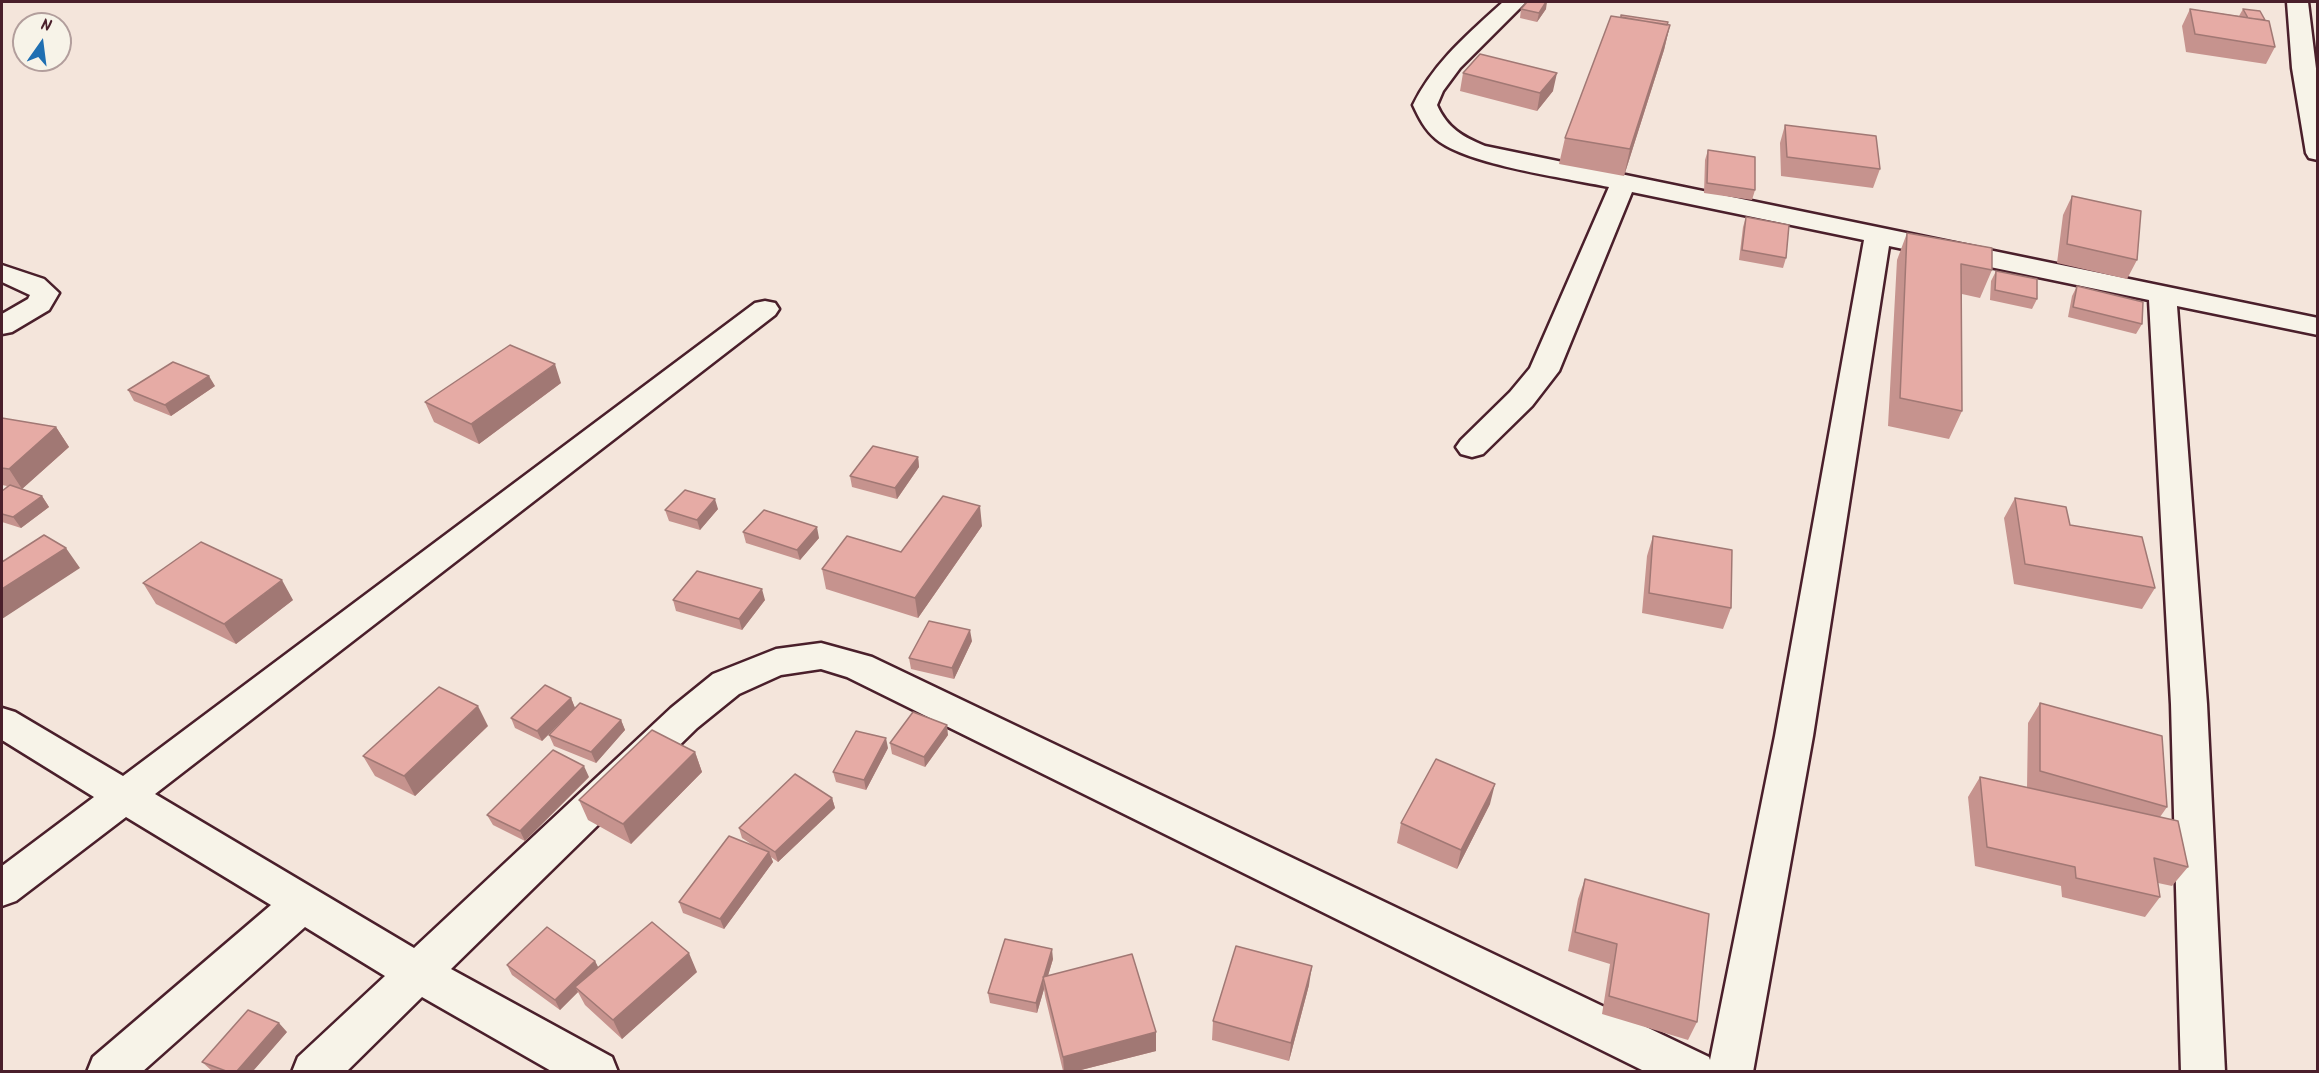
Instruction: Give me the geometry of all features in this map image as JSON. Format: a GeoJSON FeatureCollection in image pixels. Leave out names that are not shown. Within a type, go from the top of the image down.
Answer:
{"type":"FeatureCollection","features":[{"type":"Feature","properties":{"kind":"street"},"geometry":{"type":"LineString","coordinates":[[1515,2],[1450,65],[1431,88],[1425,105],[1433,125],[1449,140],[1478,152],[2318,327]]}},
{"type":"Feature","properties":{"kind":"street"},"geometry":{"type":"LineString","coordinates":[[2297,2],[2310,69],[2318,153]]}},
{"type":"Feature","properties":{"kind":"street"},"geometry":{"type":"LineString","coordinates":[[1472,447],[1521,399],[1544,371],[1623,183]]}},
{"type":"Feature","properties":{"kind":"street"},"geometry":{"type":"LineString","coordinates":[[1730,1071],[1794,736],[1878,234]]}},
{"type":"Feature","properties":{"kind":"street"},"geometry":{"type":"LineString","coordinates":[[2,273],[34,285],[45,293],[39,304],[2,326]]}},
{"type":"Feature","properties":{"kind":"street"},"geometry":{"type":"LineString","coordinates":[[2162,294],[2189,705],[2203,1071]]}},
{"type":"Feature","properties":{"kind":"street"},"geometry":{"type":"LineString","coordinates":[[2,889],[765,309]]}},
{"type":"Feature","properties":{"kind":"street"},"geometry":{"type":"LineString","coordinates":[[314,1071],[684,718],[726,684],[776,663],[821,656],[860,667],[1693,1071]]}},
{"type":"Feature","properties":{"kind":"street"},"geometry":{"type":"LineString","coordinates":[[2,722],[418,973],[596,1071]]}},
{"type":"Feature","properties":{"kind":"street"},"geometry":{"type":"LineString","coordinates":[[109,1071],[303,903]]}},
{"type":"Feature","properties":{"kind":"building"},"geometry":{"type":"Polygon","coordinates":[[[1527,2],[1546,2],[1539,13],[1521,9],[1527,2]]]}},
{"type":"Feature","properties":{"kind":"building"},"geometry":{"type":"Polygon","coordinates":[[[2190,9],[2269,21],[2275,47],[2195,34],[2190,9]]]}},
{"type":"Feature","properties":{"kind":"building"},"geometry":{"type":"Polygon","coordinates":[[[2243,9],[2260,11],[2265,20],[2248,18],[2243,9]]]}},
{"type":"Feature","properties":{"kind":"building"},"geometry":{"type":"Polygon","coordinates":[[[1621,15],[1668,22],[1667,25],[1621,17],[1621,15]]]}},
{"type":"Feature","properties":{"kind":"building"},"geometry":{"type":"Polygon","coordinates":[[[1611,16],[1670,25],[1630,149],[1565,138],[1611,16]]]}},
{"type":"Feature","properties":{"kind":"building"},"geometry":{"type":"Polygon","coordinates":[[[1480,54],[1557,73],[1540,93],[1463,73],[1480,54]]]}},
{"type":"Feature","properties":{"kind":"building"},"geometry":{"type":"Polygon","coordinates":[[[1785,125],[1876,136],[1880,169],[1787,157],[1785,125]]]}},
{"type":"Feature","properties":{"kind":"building"},"geometry":{"type":"Polygon","coordinates":[[[1708,150],[1755,157],[1755,190],[1707,183],[1708,150]]]}},
{"type":"Feature","properties":{"kind":"building"},"geometry":{"type":"Polygon","coordinates":[[[2072,196],[2141,211],[2137,260],[2067,244],[2072,196]]]}},
{"type":"Feature","properties":{"kind":"building"},"geometry":{"type":"Polygon","coordinates":[[[1746,217],[1789,225],[1786,258],[1742,250],[1746,217]]]}},
{"type":"Feature","properties":{"kind":"building"},"geometry":{"type":"Polygon","coordinates":[[[1907,233],[1992,248],[1992,270],[1961,264],[1962,411],[1900,398],[1907,233]]]}},
{"type":"Feature","properties":{"kind":"building"},"geometry":{"type":"Polygon","coordinates":[[[1996,271],[2037,279],[2037,299],[1995,290],[1996,271]]]}},
{"type":"Feature","properties":{"kind":"building"},"geometry":{"type":"Polygon","coordinates":[[[2077,286],[2143,302],[2142,324],[2073,307],[2077,286]]]}},
{"type":"Feature","properties":{"kind":"building"},"geometry":{"type":"Polygon","coordinates":[[[510,345],[555,364],[471,424],[425,402],[510,345]]]}},
{"type":"Feature","properties":{"kind":"building"},"geometry":{"type":"Polygon","coordinates":[[[173,362],[209,376],[165,405],[128,390],[173,362]]]}},
{"type":"Feature","properties":{"kind":"building"},"geometry":{"type":"Polygon","coordinates":[[[2,418],[56,427],[9,469],[2,468],[2,418]]]}},
{"type":"Feature","properties":{"kind":"building"},"geometry":{"type":"Polygon","coordinates":[[[873,446],[918,457],[895,488],[850,476],[873,446]]]}},
{"type":"Feature","properties":{"kind":"building"},"geometry":{"type":"Polygon","coordinates":[[[10,485],[42,496],[13,517],[2,514],[2,491],[10,485]]]}},
{"type":"Feature","properties":{"kind":"building"},"geometry":{"type":"Polygon","coordinates":[[[685,490],[715,499],[697,520],[665,510],[685,490]]]}},
{"type":"Feature","properties":{"kind":"building"},"geometry":{"type":"Polygon","coordinates":[[[943,496],[980,506],[915,598],[822,569],[847,536],[901,552],[943,496]]]}},
{"type":"Feature","properties":{"kind":"building"},"geometry":{"type":"Polygon","coordinates":[[[2015,498],[2066,507],[2070,525],[2142,537],[2155,588],[2025,564],[2015,498]]]}},
{"type":"Feature","properties":{"kind":"building"},"geometry":{"type":"Polygon","coordinates":[[[764,510],[817,527],[797,550],[743,532],[764,510]]]}},
{"type":"Feature","properties":{"kind":"building"},"geometry":{"type":"Polygon","coordinates":[[[44,535],[66,548],[2,589],[2,562],[44,535]]]}},
{"type":"Feature","properties":{"kind":"building"},"geometry":{"type":"Polygon","coordinates":[[[1653,536],[1732,550],[1731,608],[1649,593],[1653,536]]]}},
{"type":"Feature","properties":{"kind":"building"},"geometry":{"type":"Polygon","coordinates":[[[201,542],[282,580],[224,624],[143,583],[201,542]]]}},
{"type":"Feature","properties":{"kind":"building"},"geometry":{"type":"Polygon","coordinates":[[[697,571],[762,589],[739,619],[673,600],[697,571]]]}},
{"type":"Feature","properties":{"kind":"building"},"geometry":{"type":"Polygon","coordinates":[[[929,621],[970,630],[952,668],[909,658],[929,621]]]}},
{"type":"Feature","properties":{"kind":"building"},"geometry":{"type":"Polygon","coordinates":[[[545,685],[571,698],[537,731],[511,718],[545,685]]]}},
{"type":"Feature","properties":{"kind":"building"},"geometry":{"type":"Polygon","coordinates":[[[439,687],[478,706],[404,776],[363,756],[439,687]]]}},
{"type":"Feature","properties":{"kind":"building"},"geometry":{"type":"Polygon","coordinates":[[[580,703],[621,720],[591,752],[549,735],[580,703]]]}},
{"type":"Feature","properties":{"kind":"building"},"geometry":{"type":"Polygon","coordinates":[[[2040,703],[2162,736],[2167,807],[2040,771],[2040,703]]]}},
{"type":"Feature","properties":{"kind":"building"},"geometry":{"type":"Polygon","coordinates":[[[913,712],[947,725],[924,757],[890,743],[913,712]]]}},
{"type":"Feature","properties":{"kind":"building"},"geometry":{"type":"Polygon","coordinates":[[[652,730],[695,752],[623,824],[579,800],[652,730]]]}},
{"type":"Feature","properties":{"kind":"building"},"geometry":{"type":"Polygon","coordinates":[[[856,731],[886,738],[864,780],[833,772],[856,731]]]}},
{"type":"Feature","properties":{"kind":"building"},"geometry":{"type":"Polygon","coordinates":[[[553,750],[584,766],[520,831],[487,815],[553,750]]]}},
{"type":"Feature","properties":{"kind":"building"},"geometry":{"type":"Polygon","coordinates":[[[1436,759],[1495,784],[1461,850],[1401,823],[1436,759]]]}},
{"type":"Feature","properties":{"kind":"building"},"geometry":{"type":"Polygon","coordinates":[[[795,774],[832,798],[775,852],[739,828],[795,774]]]}},
{"type":"Feature","properties":{"kind":"building"},"geometry":{"type":"Polygon","coordinates":[[[1980,777],[2178,821],[2188,867],[2154,858],[2160,897],[2076,878],[2075,867],[1987,847],[1980,777]]]}},
{"type":"Feature","properties":{"kind":"building"},"geometry":{"type":"Polygon","coordinates":[[[729,836],[769,852],[720,919],[679,902],[729,836]]]}},
{"type":"Feature","properties":{"kind":"building"},"geometry":{"type":"Polygon","coordinates":[[[1585,879],[1709,914],[1697,1022],[1609,996],[1617,944],[1575,932],[1585,879]]]}},
{"type":"Feature","properties":{"kind":"building"},"geometry":{"type":"Polygon","coordinates":[[[652,922],[689,953],[613,1020],[575,987],[652,922]]]}},
{"type":"Feature","properties":{"kind":"building"},"geometry":{"type":"Polygon","coordinates":[[[547,927],[595,961],[555,1000],[507,965],[547,927]]]}},
{"type":"Feature","properties":{"kind":"building"},"geometry":{"type":"Polygon","coordinates":[[[1005,939],[1052,949],[1036,1003],[988,993],[1005,939]]]}},
{"type":"Feature","properties":{"kind":"building"},"geometry":{"type":"Polygon","coordinates":[[[1236,946],[1312,966],[1291,1043],[1213,1021],[1236,946]]]}},
{"type":"Feature","properties":{"kind":"building"},"geometry":{"type":"Polygon","coordinates":[[[1132,954],[1156,1032],[1063,1057],[1043,977],[1132,954]]]}},
{"type":"Feature","properties":{"kind":"building"},"geometry":{"type":"Polygon","coordinates":[[[248,1010],[279,1023],[237,1071],[226,1071],[202,1062],[248,1010]]]}}]}
